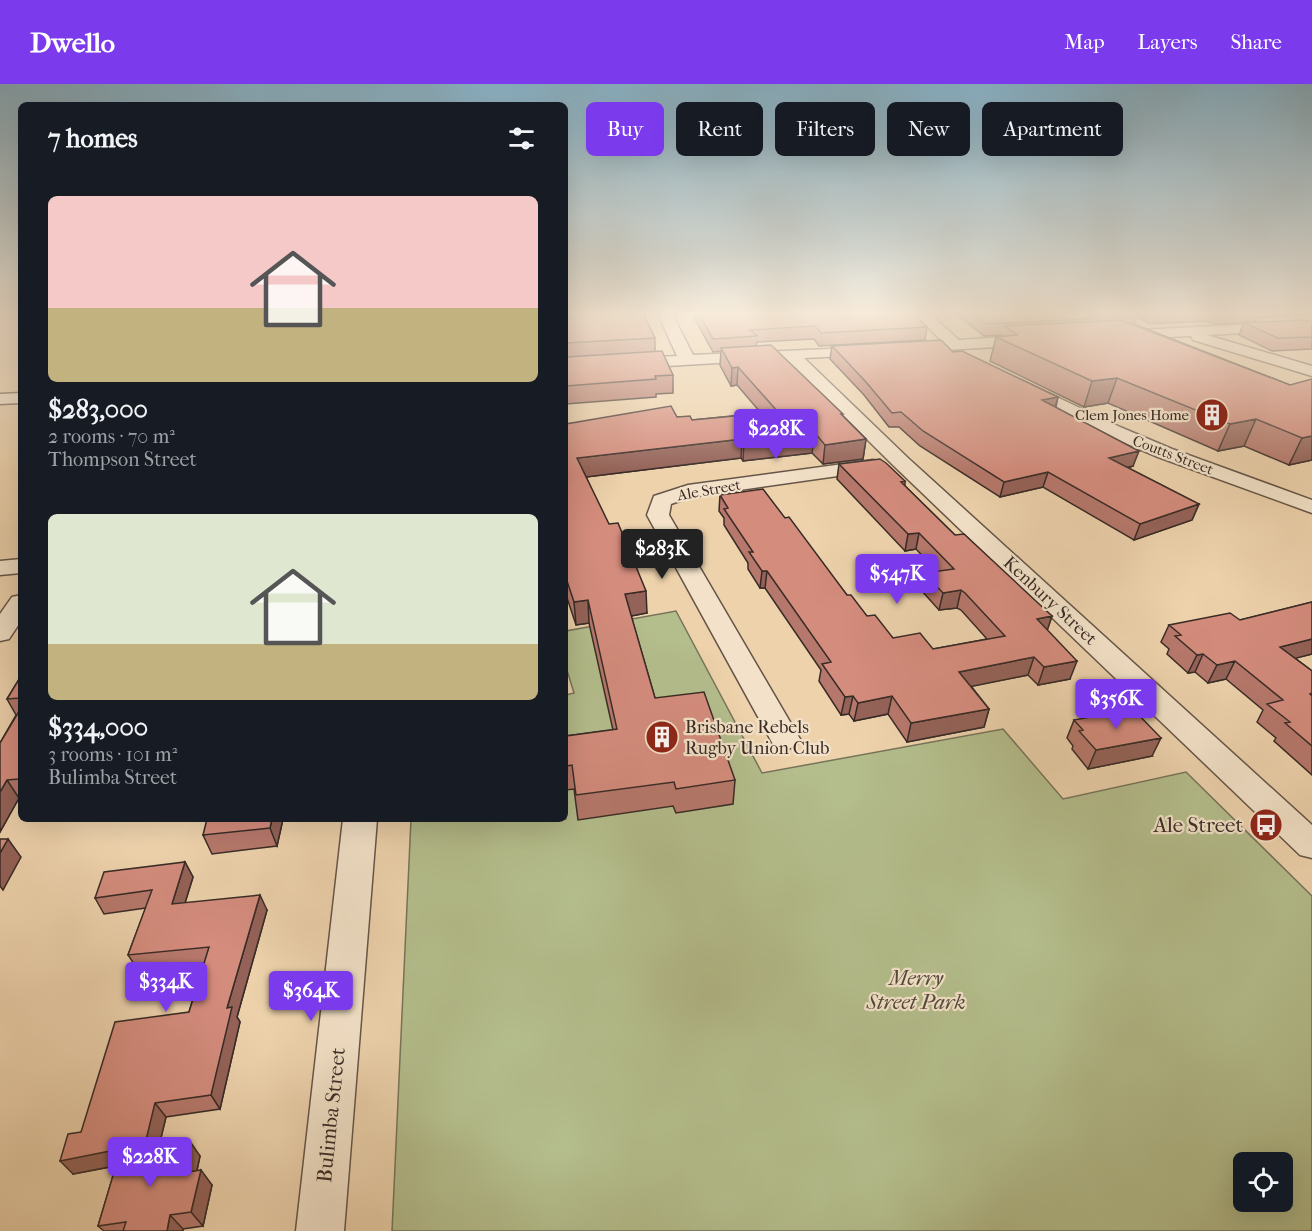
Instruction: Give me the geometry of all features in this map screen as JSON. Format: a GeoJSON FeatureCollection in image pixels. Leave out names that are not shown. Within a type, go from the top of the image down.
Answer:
{"type":"FeatureCollection","features":[{"type":"Feature","properties":{"kind":"street"},"geometry":{"type":"LineString","coordinates":[[568,367],[591,366]]}},
{"type":"Feature","properties":{"kind":"street","name":"Kenbury Street"},"geometry":{"type":"LineString","coordinates":[[802,366],[901,462],[1312,845]]}},
{"type":"Feature","properties":{"kind":"street"},"geometry":{"type":"LineString","coordinates":[[1293,366],[1312,371]]}},
{"type":"Feature","properties":{"kind":"street","name":"Coutts Street"},"geometry":{"type":"LineString","coordinates":[[1003,376],[1113,431],[1312,507]]}},
{"type":"Feature","properties":{"kind":"street"},"geometry":{"type":"LineString","coordinates":[[0,399],[18,398]]}},
{"type":"Feature","properties":{"kind":"street","name":"Ale Street"},"geometry":{"type":"LineString","coordinates":[[785,739],[658,515],[661,500],[687,491],[901,462]]}},
{"type":"Feature","properties":{"kind":"street"},"geometry":{"type":"LineString","coordinates":[[0,568],[18,566]]}},
{"type":"Feature","properties":{"kind":"street"},"geometry":{"type":"LineString","coordinates":[[0,633],[18,606]]}},
{"type":"Feature","properties":{"kind":"street","name":"Bulimba Street"},"geometry":{"type":"LineString","coordinates":[[320,1231],[360,822]]}},
{"type":"Feature","properties":{"kind":"green space","name":"Merry Street Park"},"geometry":{"type":"Polygon","coordinates":[[[676,611],[762,773],[1003,729],[1063,799],[1186,772],[1312,896],[1312,1231],[392,1231],[411,822],[568,822],[568,694],[574,693],[568,674],[568,631],[676,611]]]}},
{"type":"Feature","properties":{"kind":"building"},"geometry":{"type":"Polygon","coordinates":[[[568,366],[669,366],[673,375],[655,376],[656,379],[568,386],[568,366]]]}},
{"type":"Feature","properties":{"kind":"building"},"geometry":{"type":"Polygon","coordinates":[[[731,366],[792,366],[866,439],[825,445],[815,433],[577,458],[609,524],[618,523],[646,591],[625,594],[655,698],[704,692],[735,780],[676,789],[674,782],[576,795],[572,765],[568,766],[568,736],[617,729],[588,600],[574,602],[568,584],[568,424],[671,406],[677,417],[690,416],[692,420],[778,412],[738,367],[732,368],[731,366]]]}},
{"type":"Feature","properties":{"kind":"building"},"geometry":{"type":"Polygon","coordinates":[[[850,366],[992,366],[1058,397],[1042,400],[1139,451],[1109,458],[1199,504],[1140,524],[1048,472],[1004,482],[923,431],[901,412],[892,413],[850,366]]]}},
{"type":"Feature","properties":{"kind":"building"},"geometry":{"type":"Polygon","coordinates":[[[1058,366],[1239,366],[1290,385],[1312,379],[1312,436],[1302,438],[1256,419],[1230,424],[1117,378],[1092,381],[1058,366]]]}},
{"type":"Feature","properties":{"kind":"building"},"geometry":{"type":"Polygon","coordinates":[[[880,459],[905,481],[901,482],[955,535],[964,534],[1052,616],[1037,619],[1077,661],[1044,667],[1034,657],[959,672],[989,709],[911,723],[892,696],[858,703],[853,696],[845,697],[822,664],[831,662],[767,571],[762,571],[749,552],[753,552],[724,509],[728,508],[720,495],[763,489],[785,518],[789,517],[847,595],[851,595],[867,616],[875,615],[893,638],[920,633],[933,649],[1005,636],[961,590],[943,593],[924,573],[954,569],[919,533],[908,534],[839,464],[880,459]]]}},
{"type":"Feature","properties":{"kind":"building"},"geometry":{"type":"Polygon","coordinates":[[[1312,602],[1312,639],[1280,647],[1312,671],[1312,693],[1310,694],[1312,696],[1312,746],[1285,723],[1290,722],[1267,704],[1283,700],[1235,661],[1217,665],[1203,654],[1197,655],[1175,636],[1181,635],[1169,625],[1230,613],[1240,620],[1312,602]]]}},
{"type":"Feature","properties":{"kind":"building"},"geometry":{"type":"Polygon","coordinates":[[[18,681],[18,698],[7,699],[18,681]]]}},
{"type":"Feature","properties":{"kind":"building"},"geometry":{"type":"Polygon","coordinates":[[[1133,709],[1161,738],[1096,750],[1079,731],[1083,730],[1074,720],[1133,709]]]}},
{"type":"Feature","properties":{"kind":"building"},"geometry":{"type":"Polygon","coordinates":[[[18,713],[18,779],[7,780],[0,792],[0,743],[18,713]]]}},
{"type":"Feature","properties":{"kind":"building"},"geometry":{"type":"Polygon","coordinates":[[[206,822],[271,822],[270,828],[203,835],[206,822]]]}},
{"type":"Feature","properties":{"kind":"building"},"geometry":{"type":"Polygon","coordinates":[[[0,839],[8,839],[0,853],[0,839]]]}},
{"type":"Feature","properties":{"kind":"building"},"geometry":{"type":"Polygon","coordinates":[[[185,862],[172,904],[260,895],[227,1008],[232,1007],[211,1095],[155,1103],[145,1144],[60,1161],[68,1134],[81,1132],[115,1022],[189,1012],[209,947],[128,955],[152,890],[95,898],[104,872],[185,862]]]}},
{"type":"Feature","properties":{"kind":"building"},"geometry":{"type":"Polygon","coordinates":[[[189,1140],[181,1173],[201,1170],[191,1212],[170,1215],[167,1231],[123,1231],[126,1222],[98,1226],[120,1152],[189,1140]]]}},
{"type":"Feature","properties":{"kind":"place","name":"Clem Jones Home"},"geometry":{"type":"Point","coordinates":[1212,415]}},
{"type":"Feature","properties":{"kind":"place","name":"Brisbane Rebels Rugby Union Club"},"geometry":{"type":"Point","coordinates":[662,737]}},
{"type":"Feature","properties":{"kind":"place","name":"Ale Street"},"geometry":{"type":"Point","coordinates":[1266,825]}}]}
